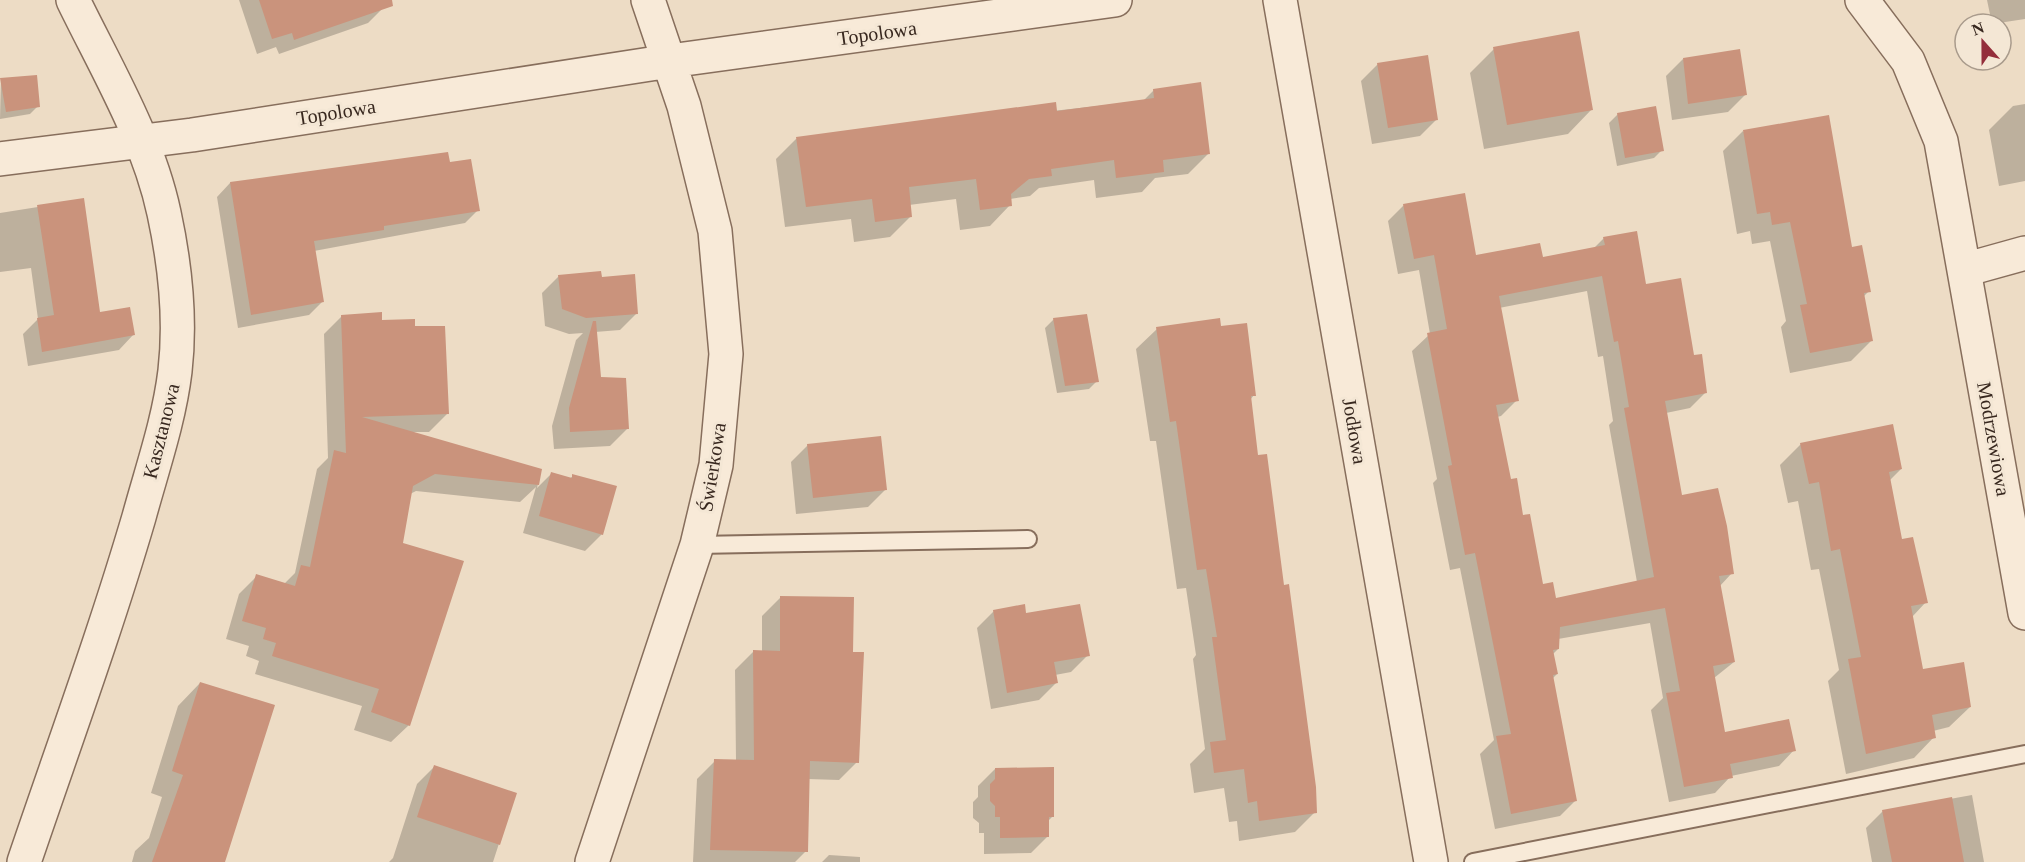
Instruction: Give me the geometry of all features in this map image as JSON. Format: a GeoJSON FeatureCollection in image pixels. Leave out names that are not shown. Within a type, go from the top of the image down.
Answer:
{"type":"FeatureCollection","features":[{"type":"Feature","properties":{"kind":"street","name":"Kasztanowa"},"geometry":{"type":"LineString","coordinates":[[24,862],[128,553],[163,431],[175,371],[177,321],[170,242],[164,210],[140,142],[73,0]]}},
{"type":"Feature","properties":{"kind":"street"},"geometry":{"type":"LineString","coordinates":[[648,0],[670,61]]}},
{"type":"Feature","properties":{"kind":"street","name":"Jodłowa"},"geometry":{"type":"LineString","coordinates":[[1280,0],[1431,862]]}},
{"type":"Feature","properties":{"kind":"street","name":"Modrzewiowa"},"geometry":{"type":"LineString","coordinates":[[1862,0],[1908,61],[1941,141],[2025,610]]}},
{"type":"Feature","properties":{"kind":"street","name":"Topolowa"},"geometry":{"type":"LineString","coordinates":[[0,159],[140,142],[670,61],[1094,2]]}},
{"type":"Feature","properties":{"kind":"street","name":"Świerkowa"},"geometry":{"type":"LineString","coordinates":[[592,862],[697,545],[716,465],[726,354],[715,231],[670,61]]}},
{"type":"Feature","properties":{"kind":"street"},"geometry":{"type":"LineString","coordinates":[[1964,270],[2025,253]]}},
{"type":"Feature","properties":{"kind":"lane"},"geometry":{"type":"LineString","coordinates":[[697,545],[1028,539]]}},
{"type":"Feature","properties":{"kind":"lane"},"geometry":{"type":"LineString","coordinates":[[1473,862],[2025,754]]}},
{"type":"Feature","properties":{"kind":"building"},"geometry":{"type":"Polygon","coordinates":[[[259,0],[392,0],[393,6],[294,40],[292,33],[272,39],[259,0]]]}},
{"type":"Feature","properties":{"kind":"building"},"geometry":{"type":"Polygon","coordinates":[[[1579,31],[1593,110],[1507,125],[1493,47],[1579,31]]]}},
{"type":"Feature","properties":{"kind":"building"},"geometry":{"type":"Polygon","coordinates":[[[1740,49],[1747,95],[1688,104],[1683,58],[1740,49]]]}},
{"type":"Feature","properties":{"kind":"building"},"geometry":{"type":"Polygon","coordinates":[[[1428,55],[1438,120],[1388,128],[1377,63],[1428,55]]]}},
{"type":"Feature","properties":{"kind":"building"},"geometry":{"type":"Polygon","coordinates":[[[37,75],[40,107],[6,112],[0,78],[37,75]]]}},
{"type":"Feature","properties":{"kind":"building"},"geometry":{"type":"Polygon","coordinates":[[[1201,82],[1210,154],[1163,160],[1164,172],[1116,178],[1114,160],[1051,169],[1052,176],[1029,179],[1011,194],[1012,206],[980,210],[976,179],[909,187],[912,217],[875,222],[872,199],[806,207],[796,137],[1056,102],[1057,111],[1154,98],[1153,89],[1201,82]]]}},
{"type":"Feature","properties":{"kind":"building"},"geometry":{"type":"Polygon","coordinates":[[[1656,106],[1664,151],[1625,158],[1617,113],[1656,106]]]}},
{"type":"Feature","properties":{"kind":"building"},"geometry":{"type":"Polygon","coordinates":[[[1829,115],[1852,247],[1862,245],[1871,292],[1864,293],[1873,341],[1810,353],[1800,305],[1807,304],[1790,222],[1772,225],[1770,212],[1757,214],[1743,130],[1829,115]]]}},
{"type":"Feature","properties":{"kind":"building"},"geometry":{"type":"Polygon","coordinates":[[[448,152],[450,162],[471,159],[480,211],[384,226],[384,230],[314,241],[324,302],[251,315],[230,182],[448,152]]]}},
{"type":"Feature","properties":{"kind":"building"},"geometry":{"type":"Polygon","coordinates":[[[1465,193],[1476,255],[1540,243],[1543,257],[1605,245],[1603,237],[1637,231],[1646,284],[1681,278],[1694,355],[1702,354],[1707,393],[1665,401],[1682,495],[1718,488],[1727,526],[1734,574],[1719,576],[1735,662],[1713,666],[1725,732],[1789,719],[1796,751],[1730,764],[1733,778],[1684,787],[1666,693],[1680,691],[1665,608],[1560,627],[1559,649],[1553,650],[1558,674],[1553,675],[1577,801],[1511,814],[1496,736],[1511,734],[1475,553],[1465,555],[1448,466],[1452,465],[1427,333],[1447,329],[1434,255],[1414,259],[1403,204],[1465,193]],[[1602,276],[1499,296],[1519,401],[1496,405],[1511,479],[1517,478],[1523,515],[1530,514],[1543,584],[1553,582],[1556,598],[1654,577],[1624,408],[1629,407],[1618,341],[1614,342],[1602,276]]]}},
{"type":"Feature","properties":{"kind":"building"},"geometry":{"type":"Polygon","coordinates":[[[84,198],[100,312],[130,307],[135,335],[42,352],[37,318],[54,315],[37,205],[84,198]]]}},
{"type":"Feature","properties":{"kind":"building"},"geometry":{"type":"Polygon","coordinates":[[[601,271],[602,277],[635,274],[638,314],[586,318],[562,309],[558,275],[601,271]]]}},
{"type":"Feature","properties":{"kind":"building"},"geometry":{"type":"Polygon","coordinates":[[[382,312],[382,320],[415,319],[415,326],[445,326],[449,414],[362,417],[542,469],[539,485],[435,474],[413,486],[403,543],[464,561],[410,726],[371,712],[379,689],[272,656],[276,643],[263,639],[266,628],[242,621],[256,574],[295,586],[301,565],[310,567],[334,450],[346,453],[341,315],[382,312]]]}},
{"type":"Feature","properties":{"kind":"building"},"geometry":{"type":"Polygon","coordinates":[[[1087,314],[1099,382],[1065,386],[1053,318],[1087,314]]]}},
{"type":"Feature","properties":{"kind":"building"},"geometry":{"type":"Polygon","coordinates":[[[1220,318],[1221,326],[1247,323],[1256,396],[1251,396],[1258,455],[1267,454],[1284,585],[1289,584],[1316,787],[1317,813],[1259,821],[1257,801],[1248,803],[1244,769],[1214,773],[1210,742],[1226,740],[1212,637],[1217,637],[1206,569],[1197,570],[1176,421],[1170,422],[1156,327],[1220,318]]]}},
{"type":"Feature","properties":{"kind":"building"},"geometry":{"type":"Polygon","coordinates":[[[593,321],[596,321],[601,377],[626,378],[629,429],[570,432],[569,408],[593,321]]]}},
{"type":"Feature","properties":{"kind":"building"},"geometry":{"type":"Polygon","coordinates":[[[1893,424],[1902,469],[1889,472],[1902,539],[1913,537],[1928,603],[1911,606],[1923,669],[1964,662],[1971,707],[1932,715],[1936,738],[1866,754],[1848,659],[1861,657],[1840,549],[1831,551],[1819,482],[1809,484],[1800,443],[1893,424]]]}},
{"type":"Feature","properties":{"kind":"building"},"geometry":{"type":"Polygon","coordinates":[[[881,436],[887,490],[813,498],[807,444],[881,436]]]}},
{"type":"Feature","properties":{"kind":"building"},"geometry":{"type":"Polygon","coordinates":[[[551,472],[572,478],[572,474],[617,486],[603,535],[539,516],[551,472]]]}},
{"type":"Feature","properties":{"kind":"building"},"geometry":{"type":"Polygon","coordinates":[[[780,596],[854,597],[853,652],[864,652],[859,763],[810,761],[808,852],[710,850],[714,759],[754,760],[753,650],[780,651],[780,596]]]}},
{"type":"Feature","properties":{"kind":"building"},"geometry":{"type":"Polygon","coordinates":[[[1025,604],[1026,613],[1080,604],[1090,656],[1054,662],[1058,683],[1007,693],[993,610],[1025,604]]]}},
{"type":"Feature","properties":{"kind":"building"},"geometry":{"type":"Polygon","coordinates":[[[200,682],[275,705],[225,862],[152,862],[183,775],[172,771],[200,682]]]}},
{"type":"Feature","properties":{"kind":"building"},"geometry":{"type":"Polygon","coordinates":[[[434,765],[517,793],[500,845],[417,817],[434,765]]]}},
{"type":"Feature","properties":{"kind":"building"},"geometry":{"type":"Polygon","coordinates":[[[1054,767],[1054,817],[1049,817],[1049,837],[1000,838],[1000,817],[995,817],[995,806],[990,801],[990,784],[995,779],[995,768],[1054,767]]]}},
{"type":"Feature","properties":{"kind":"building"},"geometry":{"type":"Polygon","coordinates":[[[1952,797],[1964,862],[1892,862],[1882,810],[1952,797]]]}}]}
